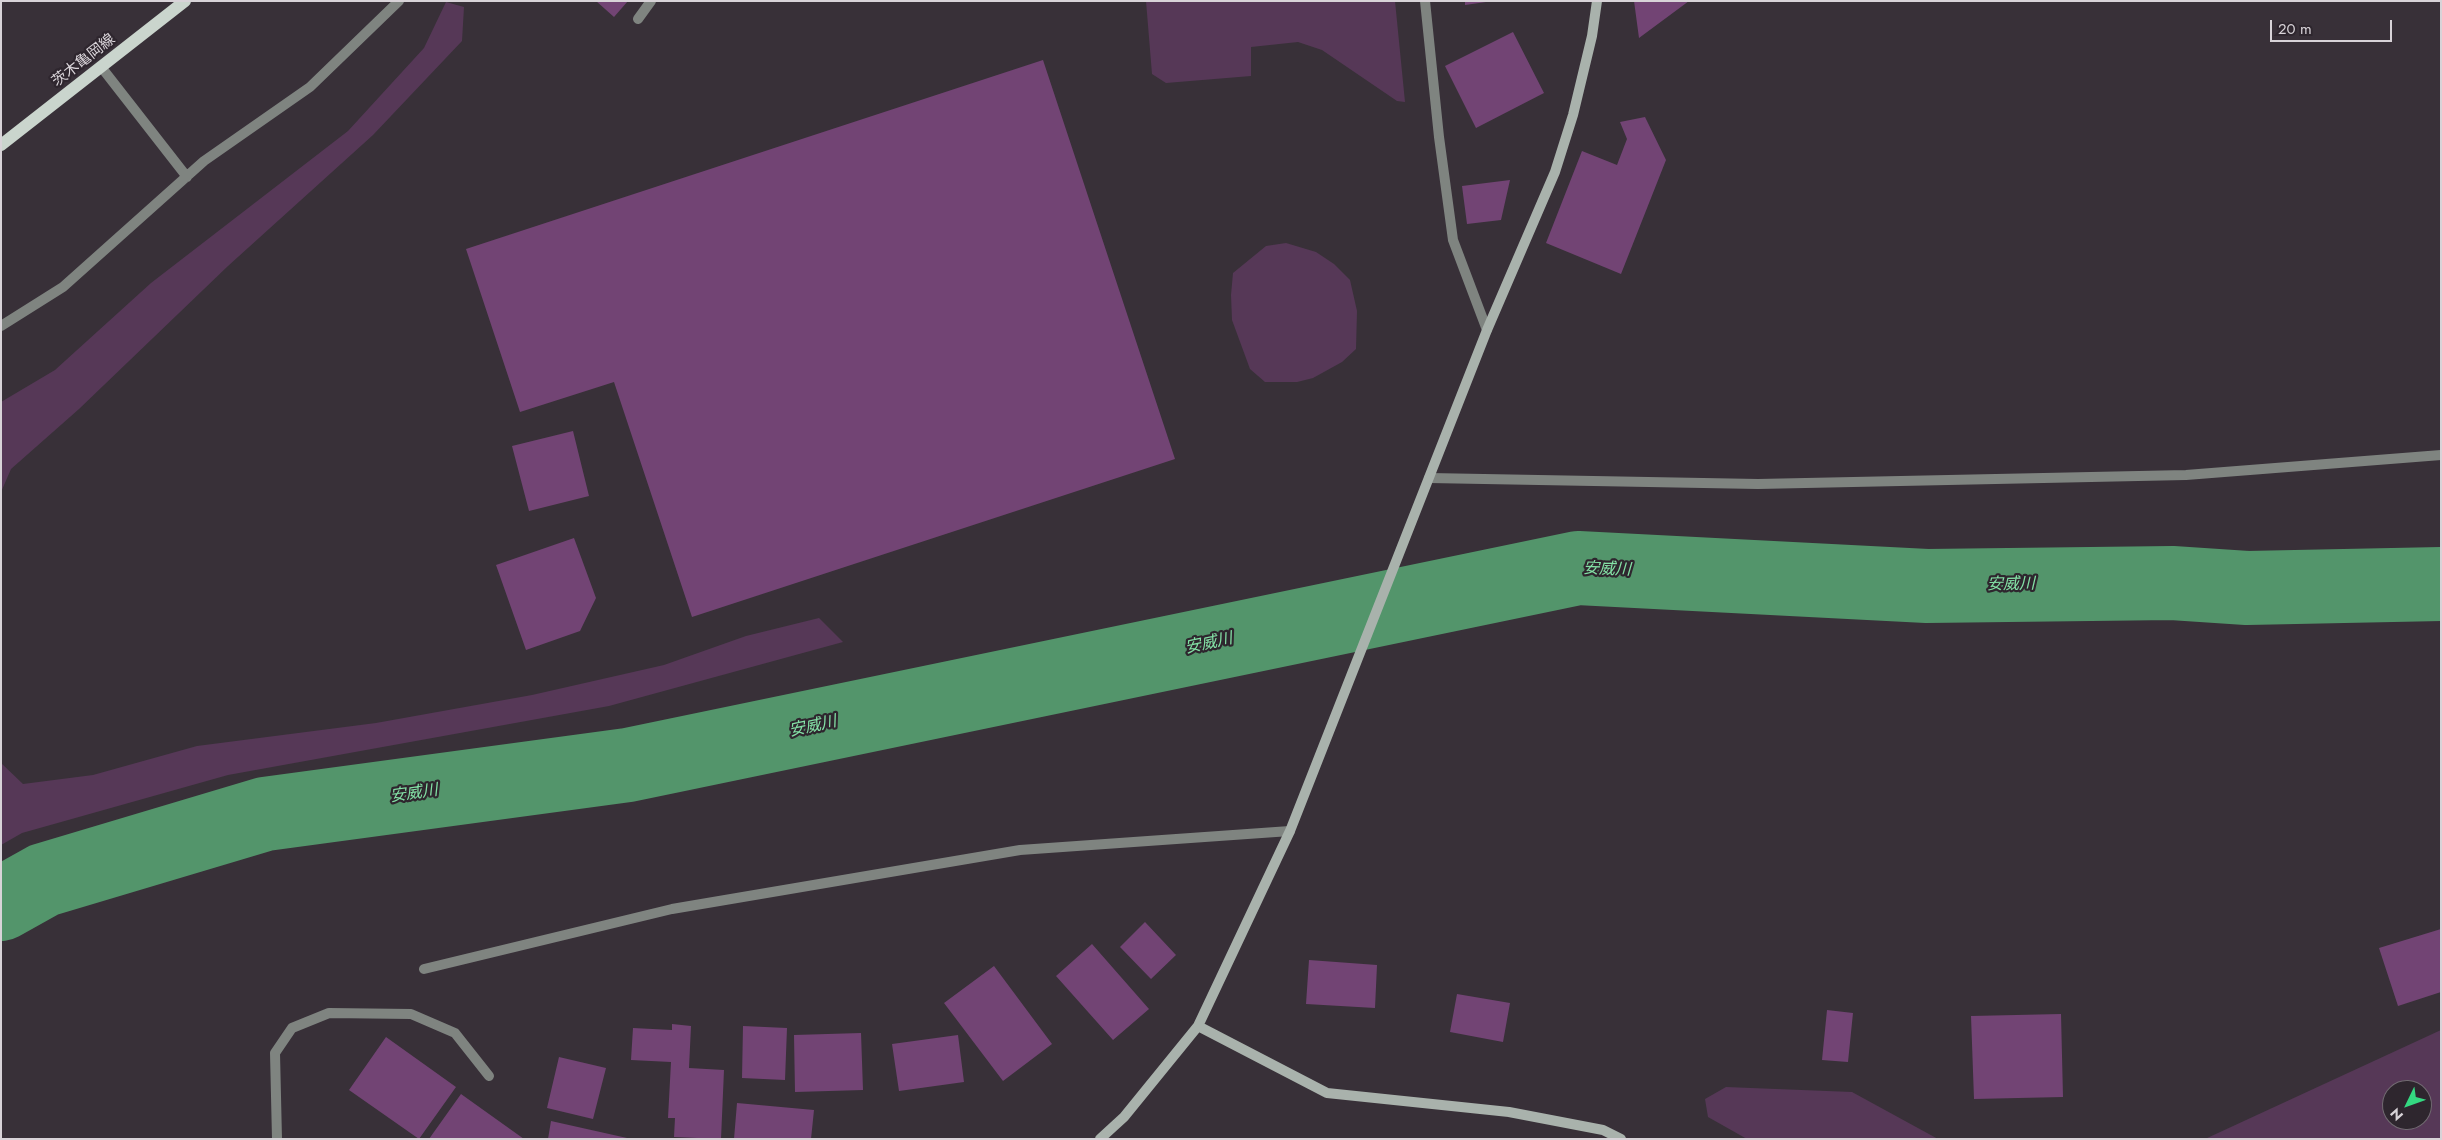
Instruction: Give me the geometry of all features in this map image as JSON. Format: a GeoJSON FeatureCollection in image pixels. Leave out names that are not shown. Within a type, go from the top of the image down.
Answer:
{"type":"FeatureCollection","features":[{"type":"Feature","properties":{"kind":"main road","name":"茨木亀岡線"},"geometry":{"type":"LineString","coordinates":[[1,145],[102,68],[185,1]]}},
{"type":"Feature","properties":{"kind":"street"},"geometry":{"type":"LineString","coordinates":[[1,326],[63,286],[204,162],[310,87],[399,1]]}},
{"type":"Feature","properties":{"kind":"street"},"geometry":{"type":"LineString","coordinates":[[638,19],[651,1]]}},
{"type":"Feature","properties":{"kind":"street"},"geometry":{"type":"LineString","coordinates":[[1425,1],[1439,137],[1453,240],[1487,330]]}},
{"type":"Feature","properties":{"kind":"street"},"geometry":{"type":"LineString","coordinates":[[1100,1139],[1124,1117],[1198,1026],[1290,831],[1487,330],[1555,172],[1573,115],[1592,36],[1597,1]]}},
{"type":"Feature","properties":{"kind":"street"},"geometry":{"type":"LineString","coordinates":[[102,68],[187,177]]}},
{"type":"Feature","properties":{"kind":"street"},"geometry":{"type":"LineString","coordinates":[[1429,478],[1758,484],[2166,476],[2441,455]]}},
{"type":"Feature","properties":{"kind":"street"},"geometry":{"type":"LineString","coordinates":[[424,969],[672,909],[1020,850],[1290,831]]}},
{"type":"Feature","properties":{"kind":"street"},"geometry":{"type":"LineString","coordinates":[[277,1139],[275,1053],[292,1028],[329,1013],[412,1014],[455,1033],[489,1076]]}},
{"type":"Feature","properties":{"kind":"street"},"geometry":{"type":"LineString","coordinates":[[1198,1026],[1327,1093],[1509,1112],[1603,1130],[1621,1139]]}},
{"type":"Feature","properties":{"kind":"shaded area"},"geometry":{"type":"Polygon","coordinates":[[[1146,1],[1395,1],[1405,102],[1397,101],[1322,50],[1298,42],[1251,47],[1251,76],[1166,83],[1152,74],[1146,1]]]}},
{"type":"Feature","properties":{"kind":"shaded area"},"geometry":{"type":"Polygon","coordinates":[[[446,2],[464,7],[462,41],[373,135],[228,266],[79,409],[11,469],[1,492],[1,402],[55,370],[151,283],[348,131],[424,48],[446,2]]]}},
{"type":"Feature","properties":{"kind":"shaded area"},"geometry":{"type":"Polygon","coordinates":[[[1286,243],[1316,252],[1334,264],[1350,280],[1357,311],[1356,349],[1342,362],[1313,378],[1297,382],[1265,382],[1250,369],[1232,320],[1231,295],[1233,273],[1266,246],[1286,243]]]}},
{"type":"Feature","properties":{"kind":"shaded area"},"geometry":{"type":"Polygon","coordinates":[[[819,618],[843,642],[609,706],[228,775],[22,833],[1,845],[1,763],[23,784],[93,775],[197,746],[376,723],[532,695],[664,665],[746,636],[819,618]]]}},
{"type":"Feature","properties":{"kind":"shaded area"},"geometry":{"type":"Polygon","coordinates":[[[2441,1030],[2441,1139],[2205,1139],[2441,1030]]]}},
{"type":"Feature","properties":{"kind":"shaded area"},"geometry":{"type":"Polygon","coordinates":[[[1726,1087],[1852,1092],[1938,1139],[1747,1139],[1708,1117],[1705,1099],[1726,1087]]]}},
{"type":"Feature","properties":{"kind":"building"},"geometry":{"type":"Polygon","coordinates":[[[596,1],[628,1],[614,17],[596,1]]]}},
{"type":"Feature","properties":{"kind":"building"},"geometry":{"type":"Polygon","coordinates":[[[1465,1],[1486,1],[1486,2],[1465,5],[1465,1]]]}},
{"type":"Feature","properties":{"kind":"building"},"geometry":{"type":"Polygon","coordinates":[[[1634,1],[1689,1],[1639,38],[1634,1]]]}},
{"type":"Feature","properties":{"kind":"building"},"geometry":{"type":"Polygon","coordinates":[[[1513,32],[1544,93],[1476,128],[1445,66],[1513,32]]]}},
{"type":"Feature","properties":{"kind":"building"},"geometry":{"type":"Polygon","coordinates":[[[1043,60],[1175,459],[692,617],[614,382],[520,412],[466,249],[1043,60]]]}},
{"type":"Feature","properties":{"kind":"building"},"geometry":{"type":"Polygon","coordinates":[[[1645,117],[1666,160],[1621,274],[1546,243],[1582,151],[1617,165],[1627,139],[1620,122],[1645,117]]]}},
{"type":"Feature","properties":{"kind":"building"},"geometry":{"type":"Polygon","coordinates":[[[1510,180],[1501,220],[1467,224],[1462,186],[1510,180]]]}},
{"type":"Feature","properties":{"kind":"building"},"geometry":{"type":"Polygon","coordinates":[[[573,431],[589,496],[529,511],[512,446],[573,431]]]}},
{"type":"Feature","properties":{"kind":"building"},"geometry":{"type":"Polygon","coordinates":[[[574,538],[596,598],[580,631],[526,650],[496,565],[574,538]]]}},
{"type":"Feature","properties":{"kind":"building"},"geometry":{"type":"Polygon","coordinates":[[[1145,922],[1176,955],[1151,979],[1120,947],[1145,922]]]}},
{"type":"Feature","properties":{"kind":"building"},"geometry":{"type":"Polygon","coordinates":[[[2441,929],[2441,992],[2398,1006],[2379,948],[2441,929]]]}},
{"type":"Feature","properties":{"kind":"building"},"geometry":{"type":"Polygon","coordinates":[[[1092,944],[1149,1009],[1113,1040],[1056,976],[1092,944]]]}},
{"type":"Feature","properties":{"kind":"building"},"geometry":{"type":"Polygon","coordinates":[[[1309,960],[1377,965],[1375,1008],[1306,1004],[1309,960]]]}},
{"type":"Feature","properties":{"kind":"building"},"geometry":{"type":"Polygon","coordinates":[[[994,966],[1052,1044],[1003,1081],[944,1003],[994,966]]]}},
{"type":"Feature","properties":{"kind":"building"},"geometry":{"type":"Polygon","coordinates":[[[1457,994],[1510,1003],[1503,1042],[1450,1032],[1457,994]]]}},
{"type":"Feature","properties":{"kind":"building"},"geometry":{"type":"Polygon","coordinates":[[[1827,1010],[1853,1013],[1848,1062],[1822,1060],[1827,1010]]]}},
{"type":"Feature","properties":{"kind":"building"},"geometry":{"type":"Polygon","coordinates":[[[2061,1014],[2063,1097],[1974,1099],[1971,1016],[2061,1014]]]}},
{"type":"Feature","properties":{"kind":"building"},"geometry":{"type":"Polygon","coordinates":[[[672,1024],[691,1026],[689,1068],[724,1070],[721,1139],[674,1137],[675,1118],[668,1118],[671,1062],[631,1060],[633,1028],[672,1030],[672,1024]]]}},
{"type":"Feature","properties":{"kind":"building"},"geometry":{"type":"Polygon","coordinates":[[[743,1026],[787,1028],[785,1080],[742,1078],[743,1026]]]}},
{"type":"Feature","properties":{"kind":"building"},"geometry":{"type":"Polygon","coordinates":[[[861,1033],[863,1090],[795,1092],[794,1035],[861,1033]]]}},
{"type":"Feature","properties":{"kind":"building"},"geometry":{"type":"Polygon","coordinates":[[[958,1035],[964,1082],[899,1091],[892,1044],[958,1035]]]}},
{"type":"Feature","properties":{"kind":"building"},"geometry":{"type":"Polygon","coordinates":[[[386,1037],[456,1087],[419,1139],[349,1090],[386,1037]]]}},
{"type":"Feature","properties":{"kind":"building"},"geometry":{"type":"Polygon","coordinates":[[[559,1057],[606,1068],[593,1119],[547,1108],[559,1057]]]}},
{"type":"Feature","properties":{"kind":"building"},"geometry":{"type":"Polygon","coordinates":[[[461,1094],[524,1139],[429,1139],[461,1094]]]}},
{"type":"Feature","properties":{"kind":"building"},"geometry":{"type":"Polygon","coordinates":[[[737,1103],[814,1110],[811,1139],[734,1139],[737,1103]]]}},
{"type":"Feature","properties":{"kind":"building"},"geometry":{"type":"Polygon","coordinates":[[[551,1121],[627,1138],[627,1139],[548,1139],[551,1121]]]}},
{"type":"Feature","properties":{"kind":"waterway","name":"安威川"},"geometry":{"type":"LineString","coordinates":[[1,904],[44,880],[265,814],[628,765],[1578,568],[1927,586],[2172,583],[2247,588],[2441,584]]}}]}
